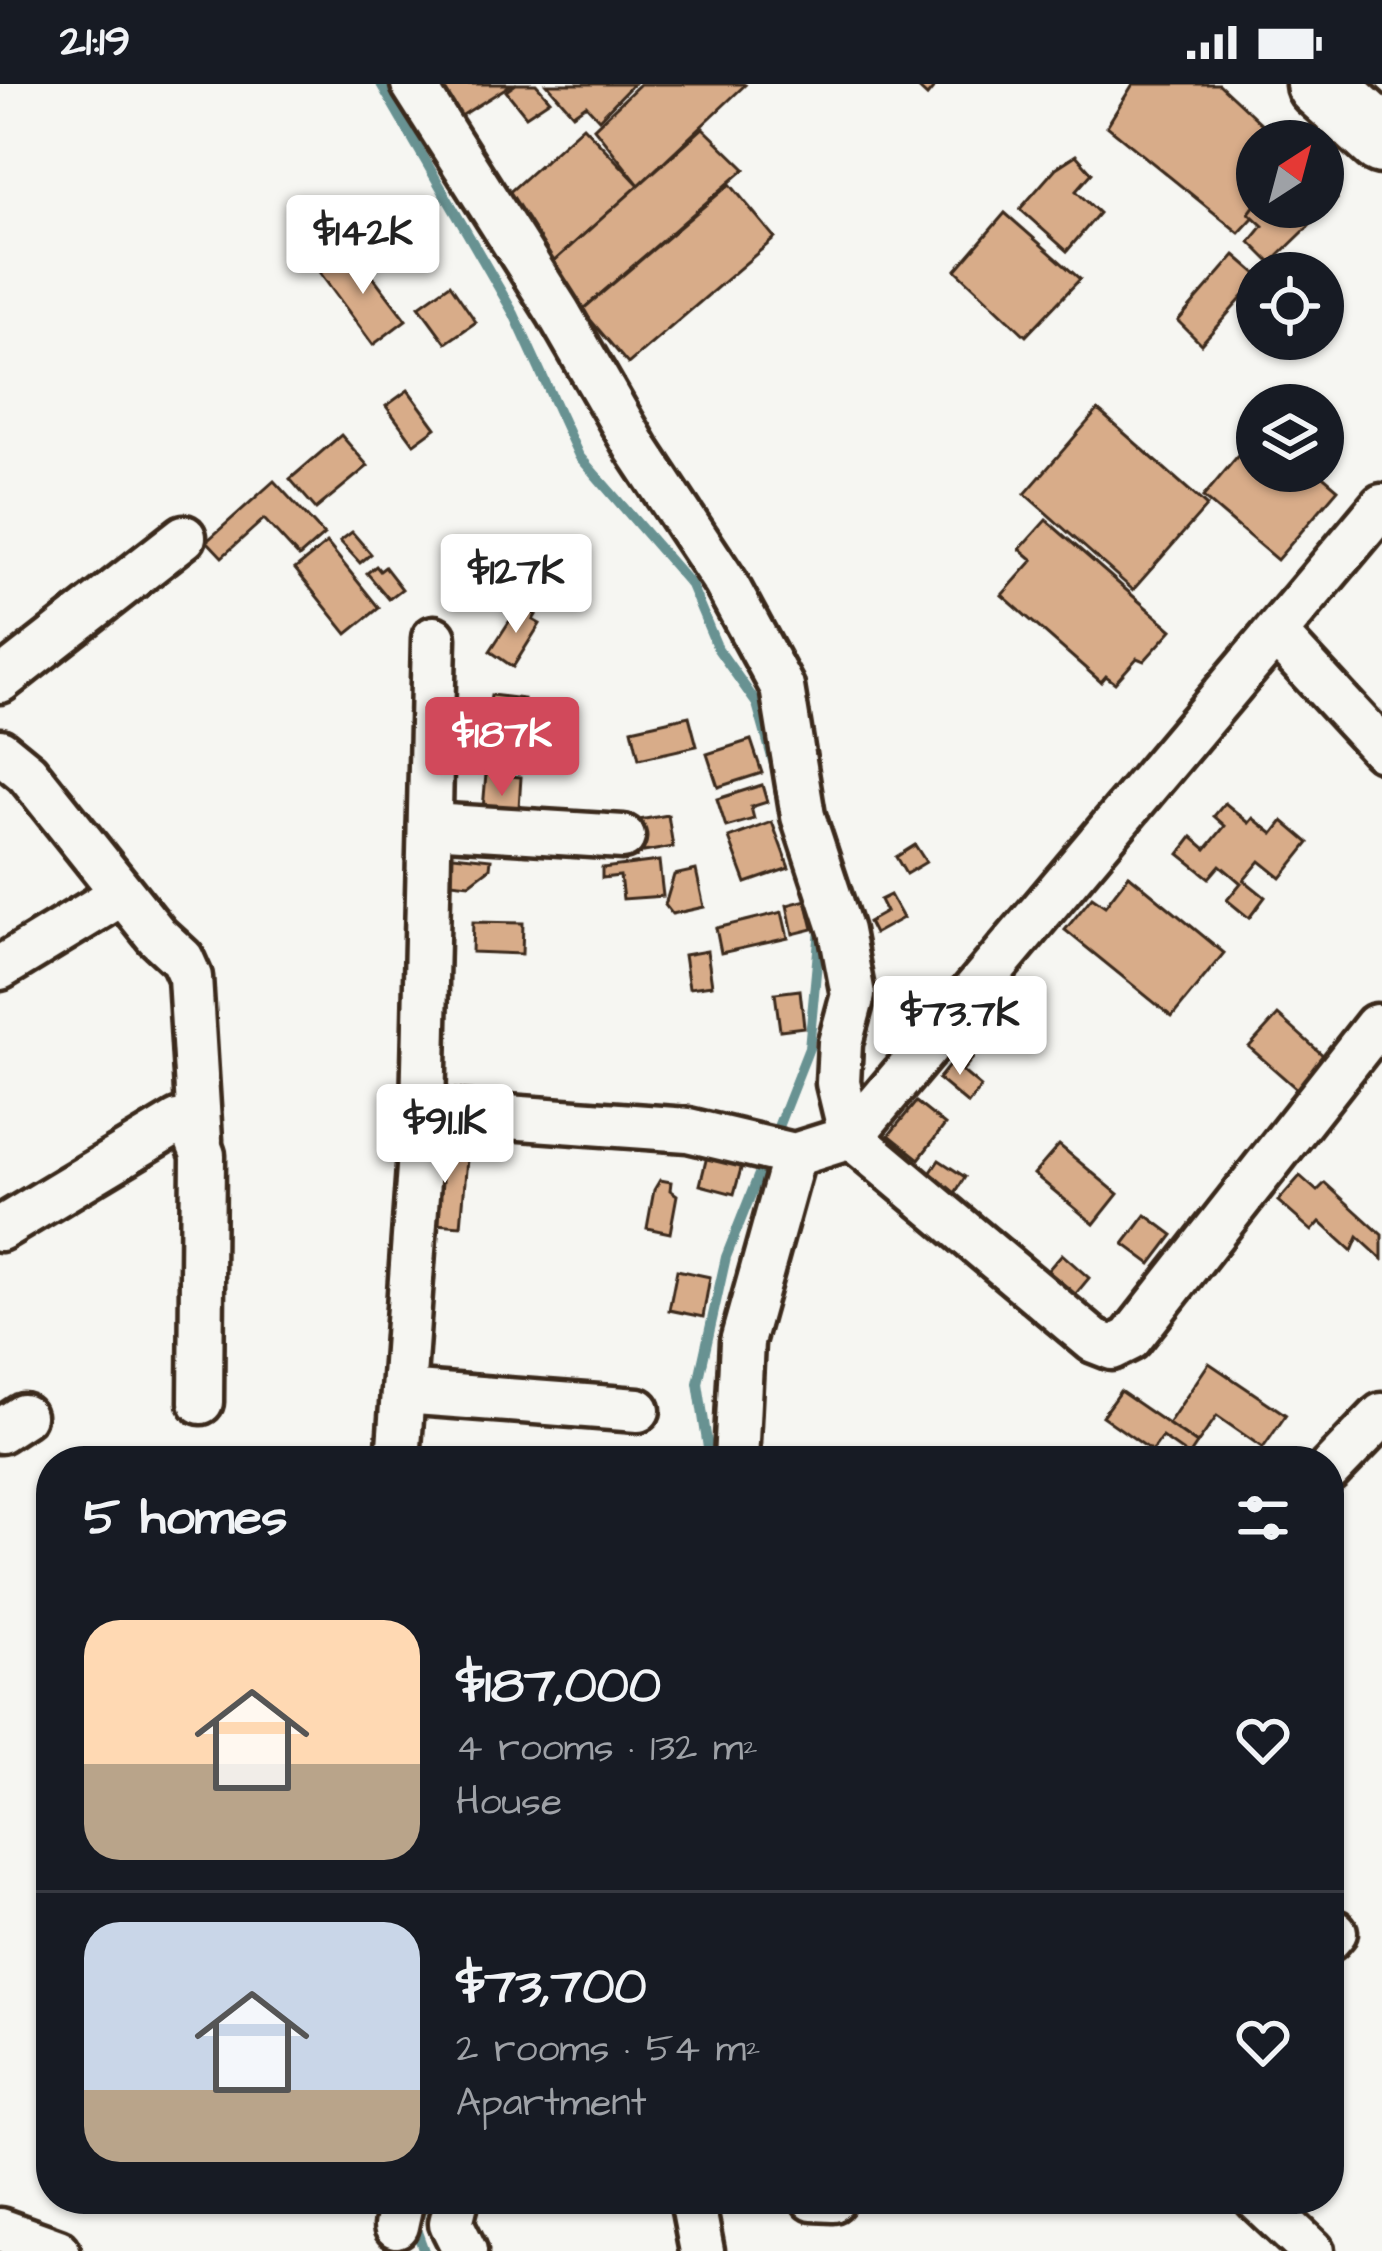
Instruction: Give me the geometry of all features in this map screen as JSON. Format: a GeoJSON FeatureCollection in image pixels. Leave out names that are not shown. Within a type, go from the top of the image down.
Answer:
{"type":"FeatureCollection","features":[{"type":"Feature","properties":{"kind":"highway"},"geometry":{"type":"LineString","coordinates":[[1320,84],[1382,140]]}},
{"type":"Feature","properties":{"kind":"street"},"geometry":{"type":"LineString","coordinates":[[413,84],[558,312],[637,449],[725,582],[782,687],[803,817],[842,931],[853,995],[840,1043],[838,1083],[851,1138],[1094,1341],[1112,1348],[1130,1339],[1376,1026]]}},
{"type":"Feature","properties":{"kind":"street"},"geometry":{"type":"LineString","coordinates":[[423,1111],[688,1130],[794,1155],[851,1138],[1382,506]]}},
{"type":"Feature","properties":{"kind":"street"},"geometry":{"type":"LineString","coordinates":[[0,681],[184,537]]}},
{"type":"Feature","properties":{"kind":"street"},"geometry":{"type":"LineString","coordinates":[[1276,634],[1382,749]]}},
{"type":"Feature","properties":{"kind":"street"},"geometry":{"type":"LineString","coordinates":[[399,1446],[423,1111],[434,638]]}},
{"type":"Feature","properties":{"kind":"street"},"geometry":{"type":"LineString","coordinates":[[0,751],[26,773],[157,936],[182,958],[190,976],[203,1155],[201,1402]]}},
{"type":"Feature","properties":{"kind":"street"},"geometry":{"type":"LineString","coordinates":[[430,825],[622,837]]}},
{"type":"Feature","properties":{"kind":"street"},"geometry":{"type":"LineString","coordinates":[[0,968],[110,901]]}},
{"type":"Feature","properties":{"kind":"street"},"geometry":{"type":"LineString","coordinates":[[0,1228],[178,1123],[193,1129],[200,1140]]}},
{"type":"Feature","properties":{"kind":"street"},"geometry":{"type":"LineString","coordinates":[[737,1446],[742,1342],[794,1155]]}},
{"type":"Feature","properties":{"kind":"street"},"geometry":{"type":"LineString","coordinates":[[403,1392],[638,1410]]}},
{"type":"Feature","properties":{"kind":"street"},"geometry":{"type":"LineString","coordinates":[[1344,1454],[1382,1415]]}},
{"type":"Feature","properties":{"kind":"street"},"geometry":{"type":"LineString","coordinates":[[453,2214],[451,2223],[465,2251]]}},
{"type":"Feature","properties":{"kind":"street"},"geometry":{"type":"LineString","coordinates":[[695,2214],[702,2251]]}},
{"type":"Feature","properties":{"kind":"street"},"geometry":{"type":"LineString","coordinates":[[1273,2214],[1312,2251]]}},
{"type":"Feature","properties":{"kind":"street"},"geometry":{"type":"LineString","coordinates":[[0,2230],[58,2251]]}},
{"type":"Feature","properties":{"kind":"building"},"geometry":{"type":"Polygon","coordinates":[[[425,84],[512,84],[450,123],[425,84]]]}},
{"type":"Feature","properties":{"kind":"building"},"geometry":{"type":"Polygon","coordinates":[[[516,84],[536,84],[550,100],[526,116],[506,91],[516,84]]]}},
{"type":"Feature","properties":{"kind":"building"},"geometry":{"type":"Polygon","coordinates":[[[547,84],[633,84],[599,119],[586,105],[573,114],[547,84]]]}},
{"type":"Feature","properties":{"kind":"building"},"geometry":{"type":"Polygon","coordinates":[[[640,84],[745,85],[639,185],[594,128],[640,84]]]}},
{"type":"Feature","properties":{"kind":"building"},"geometry":{"type":"Polygon","coordinates":[[[914,84],[937,84],[927,96],[914,84]]]}},
{"type":"Feature","properties":{"kind":"building"},"geometry":{"type":"Polygon","coordinates":[[[1133,84],[1219,84],[1258,120],[1236,120],[1236,228],[1244,228],[1239,233],[1107,126],[1133,84]]]}},
{"type":"Feature","properties":{"kind":"building"},"geometry":{"type":"Polygon","coordinates":[[[583,126],[639,185],[551,264],[503,198],[583,126]]]}},
{"type":"Feature","properties":{"kind":"building"},"geometry":{"type":"Polygon","coordinates":[[[703,128],[745,169],[582,310],[551,264],[703,128]]]}},
{"type":"Feature","properties":{"kind":"building"},"geometry":{"type":"Polygon","coordinates":[[[1076,155],[1092,173],[1076,191],[1099,213],[1067,251],[1020,209],[1056,168],[1076,155]]]}},
{"type":"Feature","properties":{"kind":"building"},"geometry":{"type":"Polygon","coordinates":[[[730,184],[775,238],[628,364],[582,310],[730,184]]]}},
{"type":"Feature","properties":{"kind":"building"},"geometry":{"type":"Polygon","coordinates":[[[1005,213],[1080,279],[1026,336],[956,270],[1005,213]]]}},
{"type":"Feature","properties":{"kind":"building"},"geometry":{"type":"Polygon","coordinates":[[[1261,228],[1307,228],[1282,252],[1260,252],[1250,242],[1261,228]]]}},
{"type":"Feature","properties":{"kind":"building"},"geometry":{"type":"Polygon","coordinates":[[[352,249],[406,320],[373,345],[320,273],[352,249]]]}},
{"type":"Feature","properties":{"kind":"building"},"geometry":{"type":"Polygon","coordinates":[[[1236,256],[1236,305],[1201,344],[1178,321],[1236,256]]]}},
{"type":"Feature","properties":{"kind":"building"},"geometry":{"type":"Polygon","coordinates":[[[450,284],[476,322],[446,343],[419,306],[450,284]]]}},
{"type":"Feature","properties":{"kind":"building"},"geometry":{"type":"Polygon","coordinates":[[[408,390],[436,428],[414,444],[386,406],[408,390]]]}},
{"type":"Feature","properties":{"kind":"building"},"geometry":{"type":"Polygon","coordinates":[[[1098,410],[1207,506],[1133,590],[1025,494],[1098,410]]]}},
{"type":"Feature","properties":{"kind":"building"},"geometry":{"type":"Polygon","coordinates":[[[341,435],[368,466],[316,509],[290,479],[341,435]]]}},
{"type":"Feature","properties":{"kind":"building"},"geometry":{"type":"Polygon","coordinates":[[[1236,458],[1236,492],[1335,492],[1277,560],[1203,497],[1236,458]]]}},
{"type":"Feature","properties":{"kind":"building"},"geometry":{"type":"Polygon","coordinates":[[[274,481],[324,535],[299,557],[264,519],[222,557],[207,541],[274,481]]]}},
{"type":"Feature","properties":{"kind":"building"},"geometry":{"type":"Polygon","coordinates":[[[1046,520],[1172,630],[1144,661],[1137,658],[1115,683],[1106,676],[1101,682],[1002,595],[1033,560],[1020,549],[1046,520]]]}},
{"type":"Feature","properties":{"kind":"building"},"geometry":{"type":"Polygon","coordinates":[[[352,532],[371,554],[360,563],[340,541],[352,532]]]}},
{"type":"Feature","properties":{"kind":"building"},"geometry":{"type":"Polygon","coordinates":[[[327,543],[379,608],[347,634],[295,569],[327,543]]]}},
{"type":"Feature","properties":{"kind":"building"},"geometry":{"type":"Polygon","coordinates":[[[376,566],[380,571],[385,567],[402,589],[389,599],[367,573],[376,566]]]}},
{"type":"Feature","properties":{"kind":"building"},"geometry":{"type":"Polygon","coordinates":[[[520,605],[536,615],[533,620],[540,624],[513,667],[490,651],[520,605]]]}},
{"type":"Feature","properties":{"kind":"building"},"geometry":{"type":"Polygon","coordinates":[[[491,695],[524,699],[518,759],[484,755],[491,695]]]}},
{"type":"Feature","properties":{"kind":"building"},"geometry":{"type":"Polygon","coordinates":[[[689,716],[697,746],[639,759],[632,729],[689,716]]]}},
{"type":"Feature","properties":{"kind":"building"},"geometry":{"type":"Polygon","coordinates":[[[751,740],[762,773],[718,787],[707,754],[751,740]]]}},
{"type":"Feature","properties":{"kind":"building"},"geometry":{"type":"Polygon","coordinates":[[[486,774],[521,777],[518,823],[482,821],[486,774]]]}},
{"type":"Feature","properties":{"kind":"building"},"geometry":{"type":"Polygon","coordinates":[[[762,785],[767,802],[751,807],[754,819],[726,827],[717,799],[762,785]]]}},
{"type":"Feature","properties":{"kind":"building"},"geometry":{"type":"Polygon","coordinates":[[[1225,803],[1249,823],[1253,818],[1273,834],[1283,821],[1309,843],[1281,878],[1260,861],[1244,880],[1265,897],[1249,918],[1227,900],[1241,883],[1220,865],[1209,878],[1179,854],[1192,837],[1206,849],[1225,826],[1214,816],[1225,803]]]}},
{"type":"Feature","properties":{"kind":"building"},"geometry":{"type":"Polygon","coordinates":[[[668,815],[673,847],[644,852],[639,820],[668,815]]]}},
{"type":"Feature","properties":{"kind":"building"},"geometry":{"type":"Polygon","coordinates":[[[772,822],[789,868],[746,883],[729,838],[772,822]]]}},
{"type":"Feature","properties":{"kind":"building"},"geometry":{"type":"Polygon","coordinates":[[[915,845],[926,862],[906,874],[896,857],[915,845]]]}},
{"type":"Feature","properties":{"kind":"building"},"geometry":{"type":"Polygon","coordinates":[[[444,854],[491,859],[490,868],[469,884],[442,881],[444,854]]]}},
{"type":"Feature","properties":{"kind":"building"},"geometry":{"type":"Polygon","coordinates":[[[659,861],[663,896],[623,899],[620,876],[602,878],[602,868],[659,861]]]}},
{"type":"Feature","properties":{"kind":"building"},"geometry":{"type":"Polygon","coordinates":[[[696,870],[704,907],[672,914],[665,905],[674,875],[696,870]]]}},
{"type":"Feature","properties":{"kind":"building"},"geometry":{"type":"Polygon","coordinates":[[[1129,875],[1224,953],[1172,1017],[1065,930],[1092,897],[1105,906],[1129,875]]]}},
{"type":"Feature","properties":{"kind":"building"},"geometry":{"type":"Polygon","coordinates":[[[890,895],[903,918],[874,934],[868,922],[886,912],[880,900],[890,895]]]}},
{"type":"Feature","properties":{"kind":"building"},"geometry":{"type":"Polygon","coordinates":[[[806,900],[813,929],[793,934],[787,905],[806,900]]]}},
{"type":"Feature","properties":{"kind":"building"},"geometry":{"type":"Polygon","coordinates":[[[782,912],[788,938],[721,953],[716,928],[782,912]]]}},
{"type":"Feature","properties":{"kind":"building"},"geometry":{"type":"Polygon","coordinates":[[[473,922],[523,923],[522,954],[472,952],[473,922]]]}},
{"type":"Feature","properties":{"kind":"building"},"geometry":{"type":"Polygon","coordinates":[[[707,951],[712,985],[689,988],[684,955],[707,951]]]}},
{"type":"Feature","properties":{"kind":"building"},"geometry":{"type":"Polygon","coordinates":[[[800,990],[804,1027],[780,1030],[775,993],[800,990]]]}},
{"type":"Feature","properties":{"kind":"building"},"geometry":{"type":"Polygon","coordinates":[[[1278,1015],[1336,1067],[1308,1099],[1249,1047],[1278,1015]]]}},
{"type":"Feature","properties":{"kind":"building"},"geometry":{"type":"Polygon","coordinates":[[[962,1050],[973,1058],[962,1071],[981,1087],[968,1104],[938,1079],[962,1050]]]}},
{"type":"Feature","properties":{"kind":"building"},"geometry":{"type":"Polygon","coordinates":[[[916,1102],[945,1125],[919,1159],[889,1135],[916,1102]]]}},
{"type":"Feature","properties":{"kind":"building"},"geometry":{"type":"Polygon","coordinates":[[[430,1145],[468,1148],[461,1226],[422,1223],[430,1145]]]}},
{"type":"Feature","properties":{"kind":"building"},"geometry":{"type":"Polygon","coordinates":[[[1059,1145],[1118,1194],[1094,1224],[1034,1174],[1059,1145]]]}},
{"type":"Feature","properties":{"kind":"building"},"geometry":{"type":"Polygon","coordinates":[[[707,1156],[742,1165],[734,1194],[700,1185],[707,1156]]]}},
{"type":"Feature","properties":{"kind":"building"},"geometry":{"type":"Polygon","coordinates":[[[939,1160],[965,1177],[955,1193],[929,1175],[939,1160]]]}},
{"type":"Feature","properties":{"kind":"building"},"geometry":{"type":"Polygon","coordinates":[[[1300,1176],[1317,1191],[1325,1183],[1382,1235],[1382,1259],[1358,1237],[1352,1251],[1320,1222],[1312,1231],[1278,1201],[1300,1176]]]}},
{"type":"Feature","properties":{"kind":"building"},"geometry":{"type":"Polygon","coordinates":[[[660,1180],[671,1182],[670,1190],[677,1195],[670,1233],[647,1228],[660,1180]]]}},
{"type":"Feature","properties":{"kind":"building"},"geometry":{"type":"Polygon","coordinates":[[[1146,1215],[1173,1235],[1151,1264],[1124,1244],[1146,1215]]]}},
{"type":"Feature","properties":{"kind":"building"},"geometry":{"type":"Polygon","coordinates":[[[1062,1254],[1089,1278],[1069,1302],[1041,1278],[1062,1254]]]}},
{"type":"Feature","properties":{"kind":"building"},"geometry":{"type":"Polygon","coordinates":[[[677,1270],[710,1277],[703,1317],[669,1310],[677,1270]]]}},
{"type":"Feature","properties":{"kind":"building"},"geometry":{"type":"Polygon","coordinates":[[[1209,1363],[1286,1415],[1264,1446],[1217,1416],[1197,1444],[1168,1424],[1209,1363]]]}},
{"type":"Feature","properties":{"kind":"building"},"geometry":{"type":"Polygon","coordinates":[[[1120,1391],[1197,1444],[1175,1446],[1162,1437],[1156,1446],[1145,1446],[1102,1416],[1120,1391]]]}},
{"type":"Feature","properties":{"kind":"waterway"},"geometry":{"type":"LineString","coordinates":[[381,84],[514,314],[579,456],[691,585],[718,649],[757,704],[776,772]]}},
{"type":"Feature","properties":{"kind":"waterway"},"geometry":{"type":"LineString","coordinates":[[772,1142],[809,1048],[820,929]]}},
{"type":"Feature","properties":{"kind":"waterway"},"geometry":{"type":"LineString","coordinates":[[708,1446],[698,1383],[726,1257],[765,1159]]}},
{"type":"Feature","properties":{"kind":"waterway"},"geometry":{"type":"LineString","coordinates":[[420,2214],[416,2229],[424,2251]]}}]}
